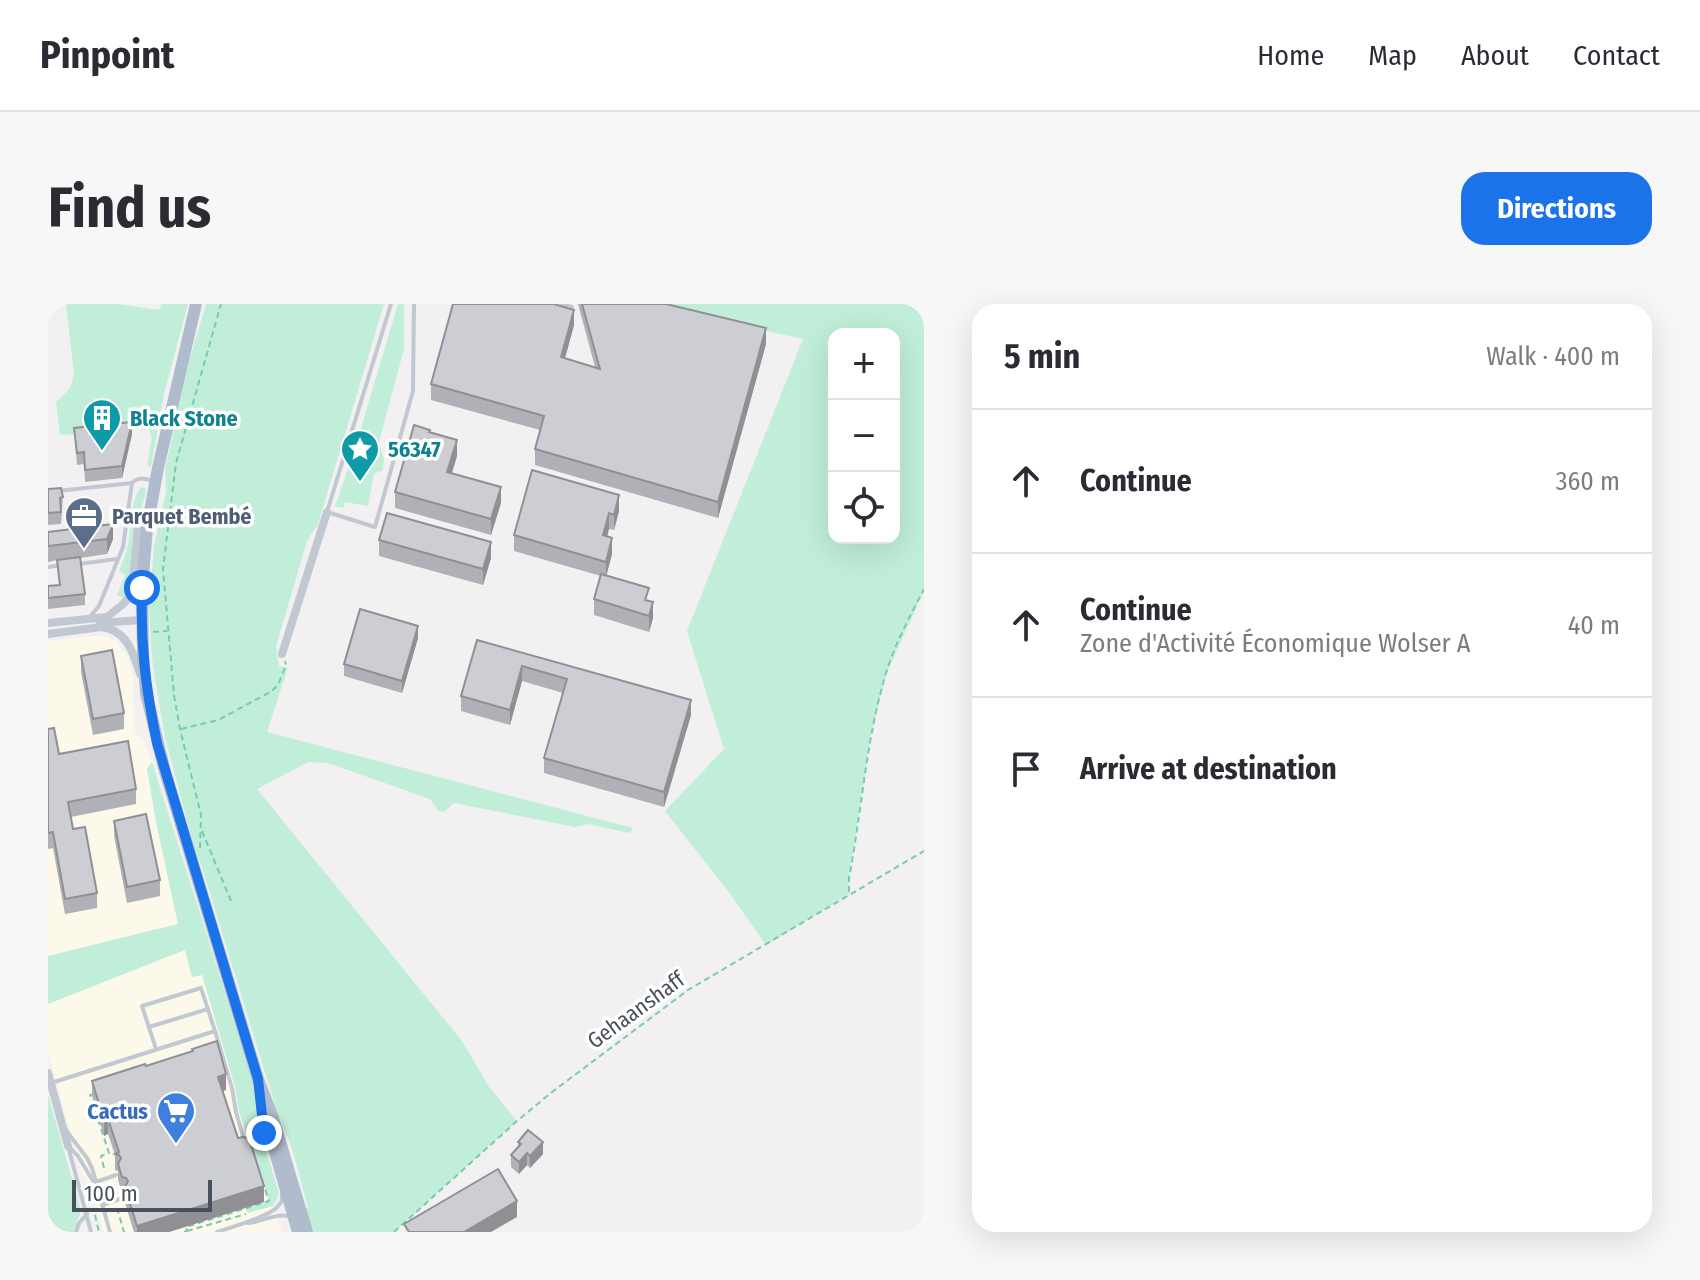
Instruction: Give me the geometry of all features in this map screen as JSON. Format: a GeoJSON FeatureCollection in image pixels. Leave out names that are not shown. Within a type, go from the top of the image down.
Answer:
{"type":"FeatureCollection","features":[{"type":"Feature","properties":{"kind":"main road"},"geometry":{"type":"LineString","coordinates":[[196,304],[155,481],[144,551],[141,617],[146,693],[164,768],[258,1079],[273,1118],[301,1229]]}},
{"type":"Feature","properties":{"kind":"street"},"geometry":{"type":"LineString","coordinates":[[107,617],[127,600],[132,589],[138,528],[151,503]]}},
{"type":"Feature","properties":{"kind":"street"},"geometry":{"type":"LineString","coordinates":[[282,654],[327,512]]}},
{"type":"Feature","properties":{"kind":"street"},"geometry":{"type":"LineString","coordinates":[[48,629],[89,619],[141,617]]}},
{"type":"Feature","properties":{"kind":"street"},"geometry":{"type":"LineString","coordinates":[[48,629],[141,617]]}},
{"type":"Feature","properties":{"kind":"street"},"geometry":{"type":"LineString","coordinates":[[48,629],[101,627],[116,631],[132,648],[146,693]]}},
{"type":"Feature","properties":{"kind":"street"},"geometry":{"type":"LineString","coordinates":[[48,1073],[68,1146]]}},
{"type":"Feature","properties":{"kind":"lane"},"geometry":{"type":"LineString","coordinates":[[391,304],[327,512],[375,527],[413,391],[414,304]]}},
{"type":"Feature","properties":{"kind":"lane"},"geometry":{"type":"LineString","coordinates":[[562,304],[572,307]]}},
{"type":"Feature","properties":{"kind":"lane"},"geometry":{"type":"LineString","coordinates":[[89,619],[99,606],[123,547],[132,483],[140,478],[155,481]]}},
{"type":"Feature","properties":{"kind":"lane"},"geometry":{"type":"LineString","coordinates":[[48,492],[132,483]]}},
{"type":"Feature","properties":{"kind":"lane"},"geometry":{"type":"LineString","coordinates":[[76,564],[118,559]]}},
{"type":"Feature","properties":{"kind":"lane"},"geometry":{"type":"LineString","coordinates":[[48,567],[62,565]]}},
{"type":"Feature","properties":{"kind":"lane"},"geometry":{"type":"LineString","coordinates":[[156,1049],[142,1006],[201,988],[247,1149]]}},
{"type":"Feature","properties":{"kind":"lane"},"geometry":{"type":"LineString","coordinates":[[149,1027],[208,1009]]}},
{"type":"Feature","properties":{"kind":"lane"},"geometry":{"type":"LineString","coordinates":[[51,1083],[215,1031]]}},
{"type":"Feature","properties":{"kind":"lane"},"geometry":{"type":"LineString","coordinates":[[217,1232],[273,1211],[282,1199],[264,1133],[258,1079]]}},
{"type":"Feature","properties":{"kind":"lane"},"geometry":{"type":"LineString","coordinates":[[62,1125],[92,1168],[110,1232]]}},
{"type":"Feature","properties":{"kind":"lane"},"geometry":{"type":"LineString","coordinates":[[68,1146],[94,1182]]}},
{"type":"Feature","properties":{"kind":"lane"},"geometry":{"type":"LineString","coordinates":[[68,1146],[91,1232]]}},
{"type":"Feature","properties":{"kind":"lane"},"geometry":{"type":"LineString","coordinates":[[94,1182],[116,1175]]}},
{"type":"Feature","properties":{"kind":"lane"},"geometry":{"type":"LineString","coordinates":[[102,1205],[123,1198]]}},
{"type":"Feature","properties":{"kind":"lane"},"geometry":{"type":"LineString","coordinates":[[76,1232],[87,1214]]}},
{"type":"Feature","properties":{"kind":"lane"},"geometry":{"type":"LineString","coordinates":[[246,1223],[283,1215],[301,1229]]}},
{"type":"Feature","properties":{"kind":"path"},"geometry":{"type":"LineString","coordinates":[[200,846],[201,815],[174,695],[163,569],[176,463],[221,304]]}},
{"type":"Feature","properties":{"kind":"path"},"geometry":{"type":"LineString","coordinates":[[849,894],[871,734],[887,672],[924,589]]}},
{"type":"Feature","properties":{"kind":"path"},"geometry":{"type":"LineString","coordinates":[[157,607],[165,607]]}},
{"type":"Feature","properties":{"kind":"path"},"geometry":{"type":"LineString","coordinates":[[150,632],[168,631]]}},
{"type":"Feature","properties":{"kind":"path"},"geometry":{"type":"LineString","coordinates":[[180,729],[218,720],[272,691],[278,685],[286,665],[282,654]]}},
{"type":"Feature","properties":{"kind":"path"},"geometry":{"type":"LineString","coordinates":[[201,830],[231,901]]}},
{"type":"Feature","properties":{"kind":"path","name":"Gehaanshaff"},"geometry":{"type":"LineString","coordinates":[[394,1232],[552,1092],[688,990],[924,851]]}},
{"type":"Feature","properties":{"kind":"path"},"geometry":{"type":"LineString","coordinates":[[103,1091],[90,1095],[109,1153],[101,1156],[108,1178]]}},
{"type":"Feature","properties":{"kind":"path"},"geometry":{"type":"LineString","coordinates":[[247,1149],[256,1160],[269,1201],[186,1227],[186,1232],[248,1214]]}},
{"type":"Feature","properties":{"kind":"path"},"geometry":{"type":"LineString","coordinates":[[96,1167],[103,1164]]}},
{"type":"Feature","properties":{"kind":"path"},"geometry":{"type":"LineString","coordinates":[[115,1201],[124,1232]]}},
{"type":"Feature","properties":{"kind":"shaded area"},"geometry":{"type":"Polygon","coordinates":[[[93,636],[116,641],[130,665],[134,728],[152,762],[147,769],[178,924],[48,956],[48,641],[93,636]]]}},
{"type":"Feature","properties":{"kind":"shaded area"},"geometry":{"type":"Polygon","coordinates":[[[185,949],[192,976],[202,974],[235,1087],[239,1112],[269,1201],[246,1209],[248,1213],[273,1206],[282,1232],[104,1232],[86,1176],[83,1177],[48,1053],[48,1004],[185,949]]]}},
{"type":"Feature","properties":{"kind":"green space"},"geometry":{"type":"Polygon","coordinates":[[[66,304],[118,304],[159,310],[162,304],[188,304],[164,394],[151,467],[147,466],[152,437],[149,429],[60,435],[56,402],[70,388],[74,375],[66,304]]]}},
{"type":"Feature","properties":{"kind":"green space"},"geometry":{"type":"Polygon","coordinates":[[[206,304],[384,304],[318,524],[307,541],[276,646],[279,666],[288,668],[267,732],[633,828],[630,833],[588,824],[575,827],[454,803],[444,812],[438,810],[430,799],[328,763],[308,762],[257,789],[462,1041],[489,1087],[517,1121],[394,1232],[312,1232],[296,1162],[279,1118],[196,855],[164,733],[152,659],[149,607],[154,546],[166,493],[165,469],[188,365],[206,304]]]}},
{"type":"Feature","properties":{"kind":"green space"},"geometry":{"type":"Polygon","coordinates":[[[398,304],[404,304],[404,349],[379,442],[384,460],[383,470],[374,474],[368,506],[345,502],[343,508],[335,506],[352,458],[398,304]]]}},
{"type":"Feature","properties":{"kind":"green space"},"geometry":{"type":"Polygon","coordinates":[[[644,304],[924,304],[924,591],[887,672],[871,734],[849,894],[766,945],[665,811],[724,749],[687,631],[803,339],[644,304]]]}},
{"type":"Feature","properties":{"kind":"green space"},"geometry":{"type":"Polygon","coordinates":[[[141,487],[146,489],[135,527],[130,572],[123,598],[117,595],[125,575],[119,571],[128,545],[134,500],[141,487]]]}},
{"type":"Feature","properties":{"kind":"green space"},"geometry":{"type":"Polygon","coordinates":[[[152,762],[253,1081],[261,1134],[279,1194],[273,1206],[248,1213],[246,1209],[269,1201],[239,1112],[235,1087],[202,975],[192,977],[185,950],[48,1004],[48,956],[178,924],[147,769],[152,762]]]}},
{"type":"Feature","properties":{"kind":"green space"},"geometry":{"type":"Polygon","coordinates":[[[48,1095],[81,1211],[73,1232],[48,1232],[48,1095]]]}},
{"type":"Feature","properties":{"kind":"building"},"geometry":{"type":"Polygon","coordinates":[[[453,304],[554,304],[574,310],[561,357],[600,369],[582,304],[666,304],[766,328],[718,502],[535,449],[544,416],[431,384],[453,304]]]}},
{"type":"Feature","properties":{"kind":"building","name":"Black Stone"},"geometry":{"type":"Polygon","coordinates":[[[132,422],[122,466],[85,470],[84,452],[77,453],[74,428],[132,422]]]}},
{"type":"Feature","properties":{"kind":"building"},"geometry":{"type":"Polygon","coordinates":[[[414,425],[457,440],[447,472],[501,487],[491,519],[395,492],[414,425]]]}},
{"type":"Feature","properties":{"kind":"building"},"geometry":{"type":"Polygon","coordinates":[[[532,470],[619,495],[614,515],[609,513],[603,535],[612,538],[606,562],[514,535],[532,470]]]}},
{"type":"Feature","properties":{"kind":"building"},"geometry":{"type":"Polygon","coordinates":[[[61,488],[61,512],[48,513],[48,489],[61,488]]]}},
{"type":"Feature","properties":{"kind":"building"},"geometry":{"type":"Polygon","coordinates":[[[387,513],[491,542],[483,569],[379,540],[387,513]]]}},
{"type":"Feature","properties":{"kind":"building"},"geometry":{"type":"Polygon","coordinates":[[[113,524],[107,539],[48,546],[48,532],[113,524]]]}},
{"type":"Feature","properties":{"kind":"building"},"geometry":{"type":"Polygon","coordinates":[[[80,557],[85,594],[48,598],[48,586],[60,585],[57,560],[80,557]]]}},
{"type":"Feature","properties":{"kind":"building"},"geometry":{"type":"Polygon","coordinates":[[[601,574],[649,588],[645,600],[653,602],[649,616],[594,599],[601,574]]]}},
{"type":"Feature","properties":{"kind":"building"},"geometry":{"type":"Polygon","coordinates":[[[360,609],[418,626],[402,681],[344,664],[360,609]]]}},
{"type":"Feature","properties":{"kind":"building"},"geometry":{"type":"Polygon","coordinates":[[[477,640],[691,700],[664,792],[544,758],[567,679],[522,666],[510,710],[461,696],[477,640]]]}},
{"type":"Feature","properties":{"kind":"building"},"geometry":{"type":"Polygon","coordinates":[[[112,650],[124,713],[93,719],[81,656],[112,650]]]}},
{"type":"Feature","properties":{"kind":"building"},"geometry":{"type":"Polygon","coordinates":[[[54,728],[59,754],[128,741],[136,789],[68,802],[73,829],[85,827],[97,893],[65,899],[53,832],[48,833],[48,729],[54,728]]]}},
{"type":"Feature","properties":{"kind":"building"},"geometry":{"type":"Polygon","coordinates":[[[146,814],[160,880],[127,887],[114,821],[146,814]]]}},
{"type":"Feature","properties":{"kind":"building"},"geometry":{"type":"Polygon","coordinates":[[[217,1041],[226,1074],[218,1077],[238,1138],[249,1138],[264,1186],[137,1226],[125,1187],[128,1181],[122,1177],[118,1164],[121,1158],[115,1154],[119,1152],[108,1119],[104,1120],[92,1081],[217,1041]]]}},
{"type":"Feature","properties":{"kind":"building"},"geometry":{"type":"Polygon","coordinates":[[[528,1130],[543,1142],[530,1156],[527,1153],[519,1162],[511,1155],[528,1130]]]}},
{"type":"Feature","properties":{"kind":"building"},"geometry":{"type":"Polygon","coordinates":[[[498,1169],[517,1201],[464,1232],[409,1232],[404,1224],[498,1169]]]}},
{"type":"Feature","properties":{"kind":"place","name":"Black Stone"},"geometry":{"type":"Point","coordinates":[102,452]}},
{"type":"Feature","properties":{"kind":"place","name":"56347"},"geometry":{"type":"Point","coordinates":[360,483]}},
{"type":"Feature","properties":{"kind":"place","name":"Parquet Bembé"},"geometry":{"type":"Point","coordinates":[84,550]}},
{"type":"Feature","properties":{"kind":"place","name":"Cactus"},"geometry":{"type":"Point","coordinates":[176,1145]}},
{"type":"Feature","properties":{"kind":"route"},"geometry":{"type":"LineString","coordinates":[[142,588],[146,693],[157,743],[258,1079],[264,1133]]}}]}
